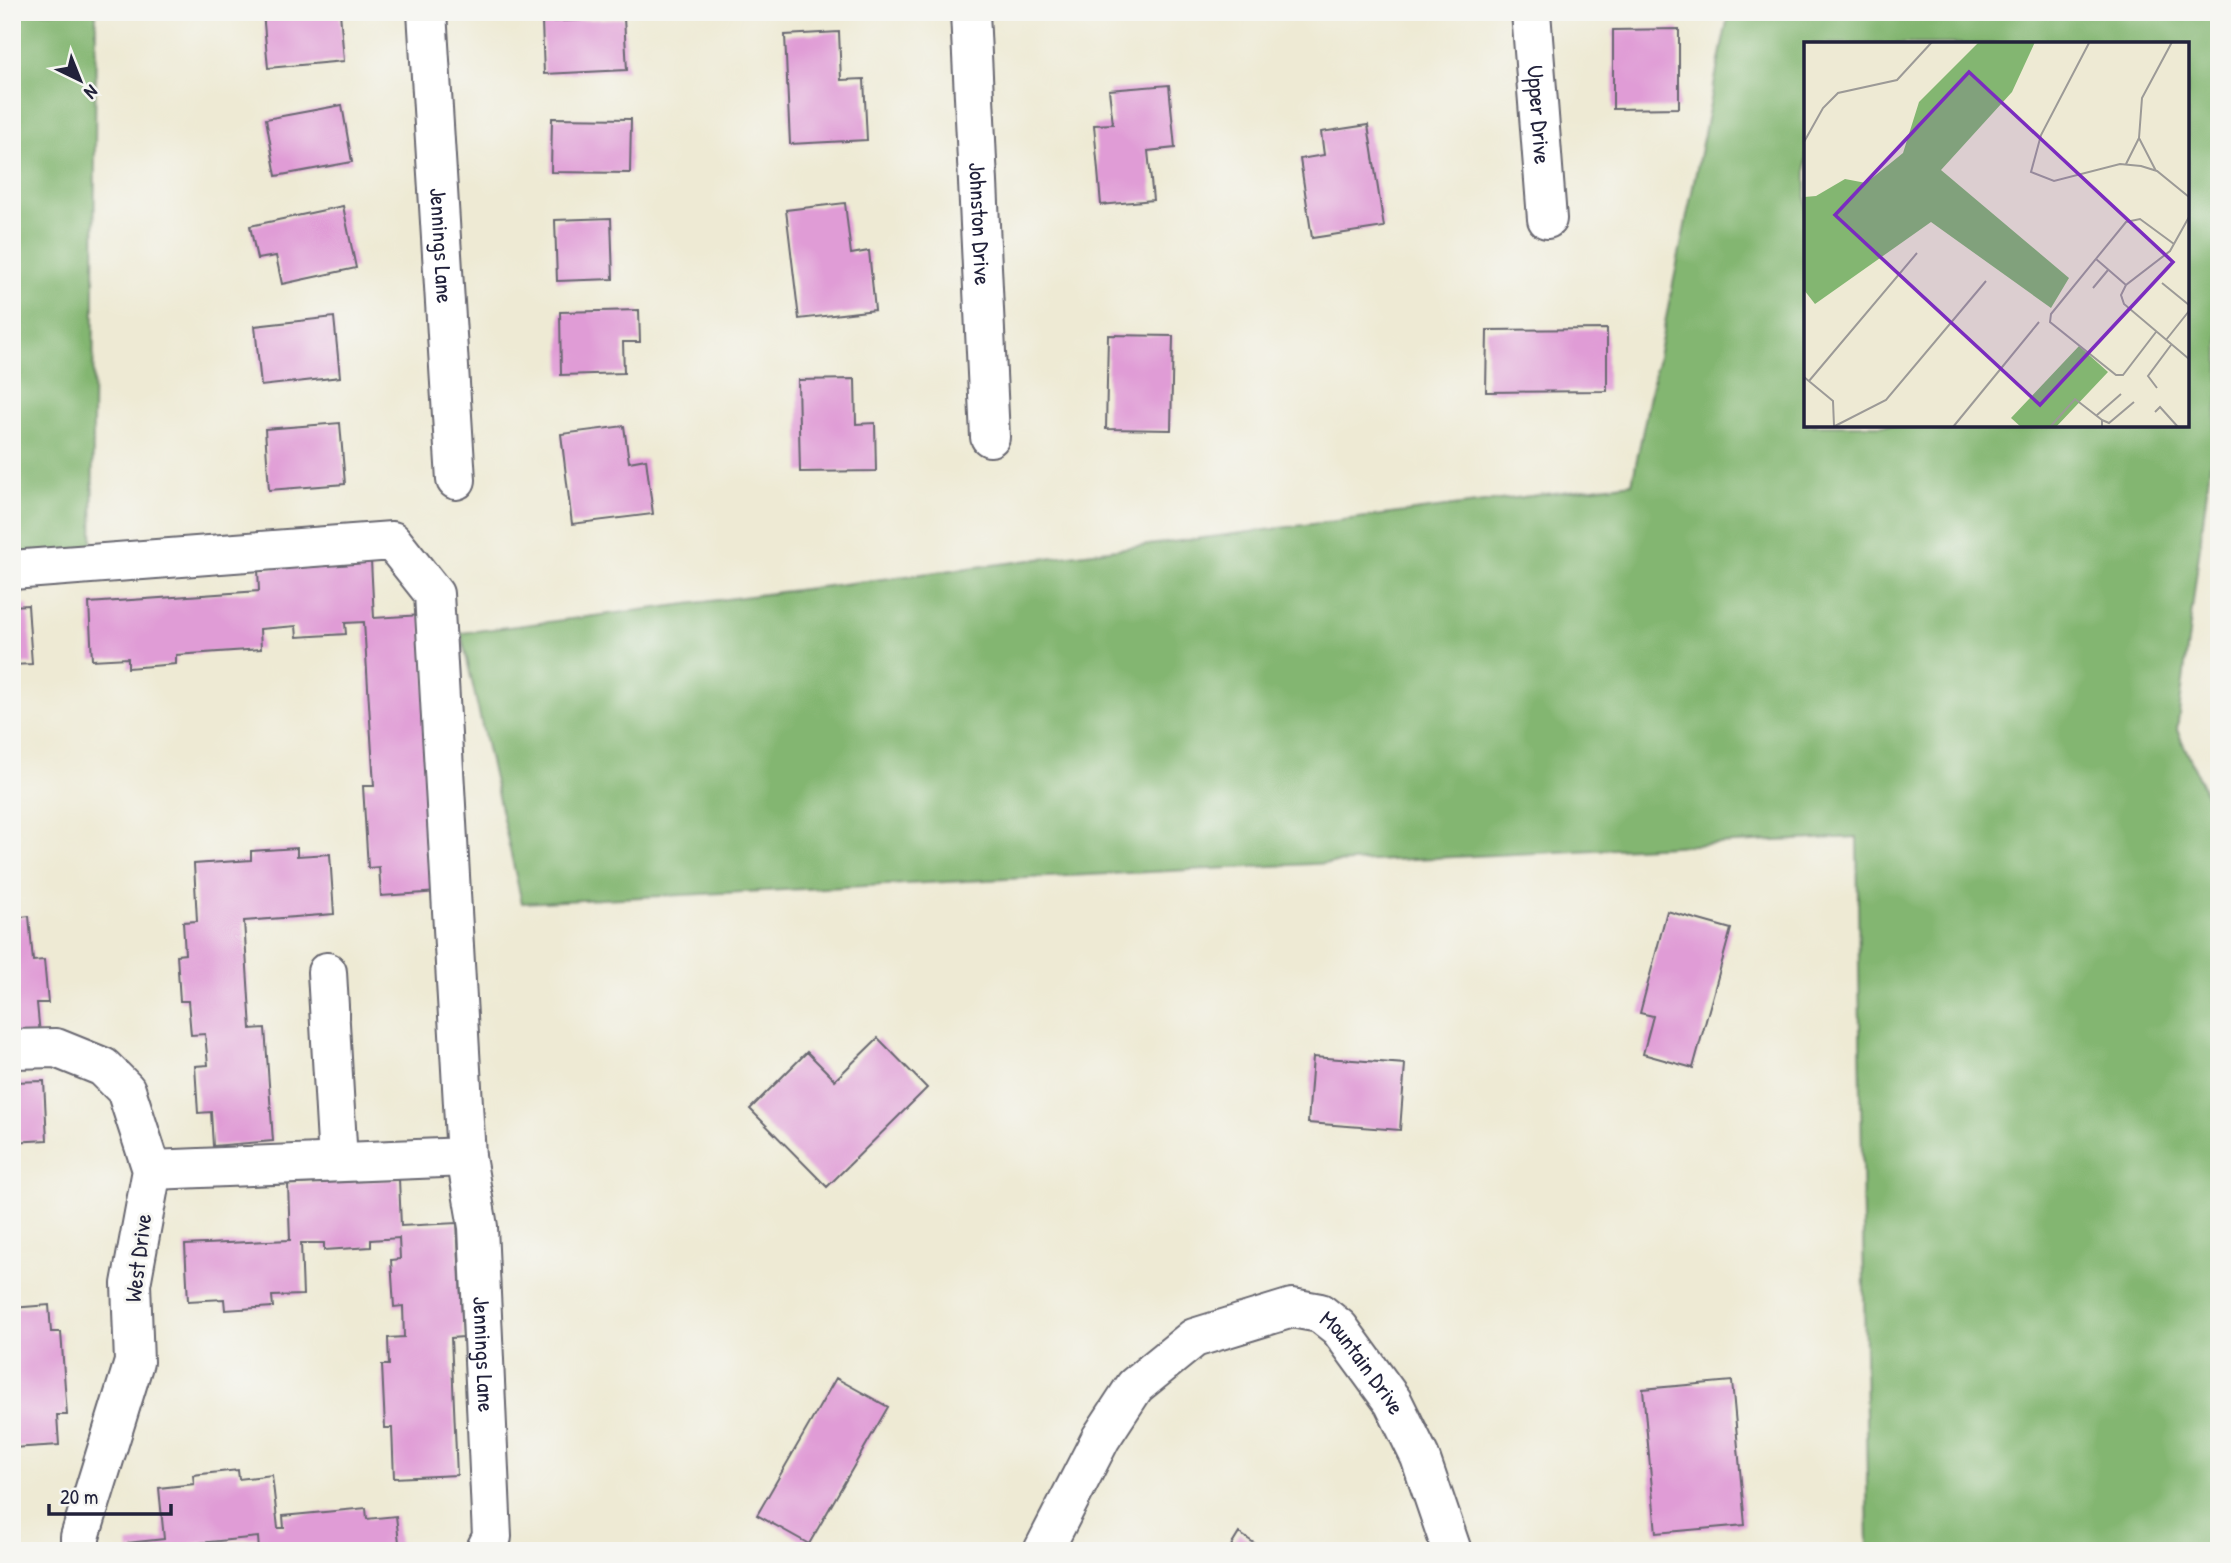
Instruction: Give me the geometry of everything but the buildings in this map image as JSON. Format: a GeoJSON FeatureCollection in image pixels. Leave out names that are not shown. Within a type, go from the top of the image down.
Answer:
{"type":"FeatureCollection","features":[{"type":"Feature","properties":{"kind":"street","name":"Jennings Lane"},"geometry":{"type":"LineString","coordinates":[[427,12],[456,480]]}},
{"type":"Feature","properties":{"kind":"street","name":"Johnston Drive"},"geometry":{"type":"LineString","coordinates":[[970,12],[989,437]]}},
{"type":"Feature","properties":{"kind":"street","name":"Upper Drive"},"geometry":{"type":"LineString","coordinates":[[1531,12],[1546,219]]}},
{"type":"Feature","properties":{"kind":"street","name":"Jennings Lane"},"geometry":{"type":"LineString","coordinates":[[12,570],[392,541],[434,594],[466,1157],[478,1240],[492,1537],[485,1551]]}},
{"type":"Feature","properties":{"kind":"street"},"geometry":{"type":"LineString","coordinates":[[327,972],[338,1162]]}},
{"type":"Feature","properties":{"kind":"street","name":"West Drive"},"geometry":{"type":"LineString","coordinates":[[12,1049],[56,1048],[103,1067],[126,1090],[152,1170],[131,1284],[134,1362],[80,1536],[80,1551]]}},
{"type":"Feature","properties":{"kind":"street"},"geometry":{"type":"LineString","coordinates":[[152,1170],[466,1157]]}},
{"type":"Feature","properties":{"kind":"street","name":"Mountain Drive"},"geometry":{"type":"LineString","coordinates":[[1042,1551],[1101,1438],[1135,1386],[1194,1338],[1292,1308],[1320,1313],[1339,1328],[1393,1402],[1420,1457],[1452,1551]]}},
{"type":"Feature","properties":{"kind":"green space"},"geometry":{"type":"Polygon","coordinates":[[[12,12],[96,12],[92,565],[12,565],[12,12]]]}},
{"type":"Feature","properties":{"kind":"green space"},"geometry":{"type":"Polygon","coordinates":[[[1729,12],[2219,12],[2219,393],[2177,730],[2219,822],[2219,1551],[1868,1551],[1857,837],[522,903],[461,633],[1632,483],[1729,12]]]}}]}
